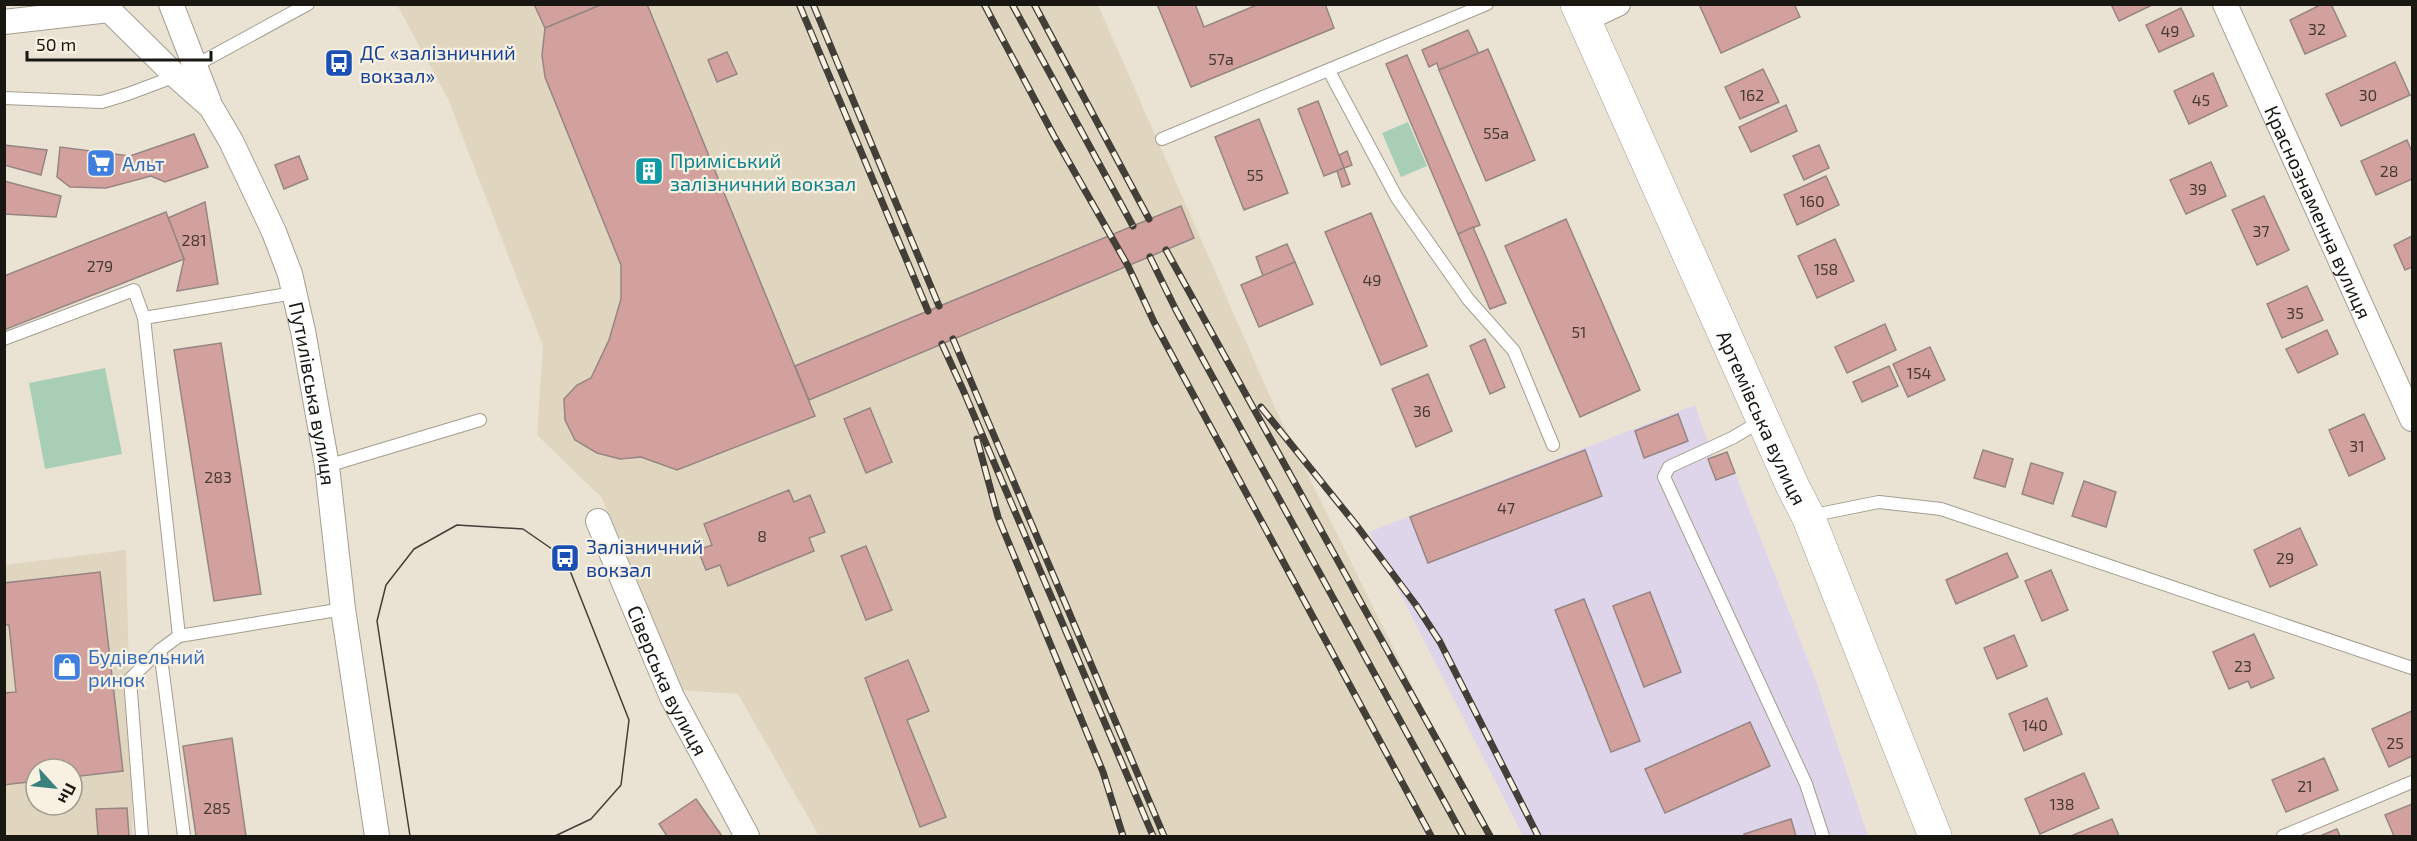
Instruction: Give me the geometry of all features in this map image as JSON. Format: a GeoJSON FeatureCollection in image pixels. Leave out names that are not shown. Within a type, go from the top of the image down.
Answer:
{"type":"FeatureCollection","features":[{"type":"Feature","properties":{"kind":"main road","name":"Артемівська вулиця"},"geometry":{"type":"LineString","coordinates":[[1580,12],[1808,516],[1935,837]]}},
{"type":"Feature","properties":{"kind":"street"},"geometry":{"type":"LineString","coordinates":[[171,4],[185,71]]}},
{"type":"Feature","properties":{"kind":"street"},"geometry":{"type":"LineString","coordinates":[[1580,12],[1618,4]]}},
{"type":"Feature","properties":{"kind":"street","name":"Краснознаменна вулиця"},"geometry":{"type":"LineString","coordinates":[[2225,4],[2412,419]]}},
{"type":"Feature","properties":{"kind":"street"},"geometry":{"type":"LineString","coordinates":[[4,22],[114,6]]}},
{"type":"Feature","properties":{"kind":"street","name":"Путилівська вулиця"},"geometry":{"type":"LineString","coordinates":[[114,6],[185,71],[211,107],[231,141],[274,232],[294,293],[327,466],[343,609],[377,837]]}},
{"type":"Feature","properties":{"kind":"street","name":"Сіверська вулиця"},"geometry":{"type":"LineString","coordinates":[[598,521],[672,697],[747,837]]}},
{"type":"Feature","properties":{"kind":"lane"},"geometry":{"type":"LineString","coordinates":[[4,98],[102,102],[185,71],[308,4]]}},
{"type":"Feature","properties":{"kind":"lane"},"geometry":{"type":"LineString","coordinates":[[1162,139],[1487,4]]}},
{"type":"Feature","properties":{"kind":"lane"},"geometry":{"type":"LineString","coordinates":[[1329,71],[1397,198],[1468,299],[1514,351],[1553,445]]}},
{"type":"Feature","properties":{"kind":"lane"},"geometry":{"type":"LineString","coordinates":[[4,339],[134,290],[144,318],[179,636]]}},
{"type":"Feature","properties":{"kind":"lane"},"geometry":{"type":"LineString","coordinates":[[144,318],[294,293]]}},
{"type":"Feature","properties":{"kind":"lane"},"geometry":{"type":"LineString","coordinates":[[327,466],[480,420]]}},
{"type":"Feature","properties":{"kind":"lane"},"geometry":{"type":"LineString","coordinates":[[1764,420],[1732,438],[1669,467],[1664,477],[1806,784],[1823,837]]}},
{"type":"Feature","properties":{"kind":"lane"},"geometry":{"type":"LineString","coordinates":[[1808,516],[1879,502],[1941,509],[2412,668]]}},
{"type":"Feature","properties":{"kind":"lane"},"geometry":{"type":"LineString","coordinates":[[142,837],[130,679],[160,650],[179,636],[343,609]]}},
{"type":"Feature","properties":{"kind":"lane"},"geometry":{"type":"LineString","coordinates":[[160,650],[184,837]]}},
{"type":"Feature","properties":{"kind":"lane"},"geometry":{"type":"LineString","coordinates":[[2283,837],[2412,782]]}},
{"type":"Feature","properties":{"kind":"shaded area"},"geometry":{"type":"Polygon","coordinates":[[[397,5],[1098,5],[1277,412],[1486,836],[819,836],[738,694],[677,690],[602,498],[537,435],[543,346],[448,99],[397,5]]]}},
{"type":"Feature","properties":{"kind":"shaded area"},"geometry":{"type":"Polygon","coordinates":[[[1695,405],[1713,457],[1727,452],[1815,678],[1868,836],[1523,836],[1369,532],[1695,405]]]}},
{"type":"Feature","properties":{"kind":"shaded area","name":"Будівельний ринок"},"geometry":{"type":"Polygon","coordinates":[[[126,550],[133,836],[5,836],[4,565],[126,550]]]}},
{"type":"Feature","properties":{"kind":"green space"},"geometry":{"type":"Polygon","coordinates":[[[1408,122],[1427,166],[1401,177],[1382,133],[1408,122]]]}},
{"type":"Feature","properties":{"kind":"green space"},"geometry":{"type":"Polygon","coordinates":[[[105,368],[122,454],[45,469],[29,383],[105,368]]]}},
{"type":"Feature","properties":{"kind":"building"},"geometry":{"type":"Polygon","coordinates":[[[534,4],[603,4],[545,28],[534,4]]]}},
{"type":"Feature","properties":{"kind":"building","name":"Приміський залізничний вокзал"},"geometry":{"type":"Polygon","coordinates":[[[603,4],[647,4],[815,416],[677,470],[641,457],[620,459],[597,453],[575,440],[565,420],[564,399],[577,385],[591,378],[609,340],[621,299],[621,265],[545,77],[542,55],[545,28],[603,4]]]}},
{"type":"Feature","properties":{"kind":"building"},"geometry":{"type":"Polygon","coordinates":[[[1157,4],[1195,4],[1204,27],[1259,4],[1325,4],[1334,28],[1191,87],[1157,4]]]}},
{"type":"Feature","properties":{"kind":"building"},"geometry":{"type":"Polygon","coordinates":[[[1699,4],[1794,4],[1800,17],[1721,53],[1699,4]]]}},
{"type":"Feature","properties":{"kind":"building"},"geometry":{"type":"Polygon","coordinates":[[[2111,4],[2154,4],[2119,21],[2111,4]]]}},
{"type":"Feature","properties":{"kind":"building"},"geometry":{"type":"Polygon","coordinates":[[[2322,4],[2331,4],[2346,36],[2305,54],[2290,20],[2322,4]]]}},
{"type":"Feature","properties":{"kind":"building"},"geometry":{"type":"Polygon","coordinates":[[[2181,8],[2194,36],[2159,52],[2146,25],[2181,8]]]}},
{"type":"Feature","properties":{"kind":"building"},"geometry":{"type":"Polygon","coordinates":[[[1468,30],[1479,54],[1439,70],[1437,63],[1429,67],[1422,50],[1468,30]]]}},
{"type":"Feature","properties":{"kind":"building"},"geometry":{"type":"Polygon","coordinates":[[[1488,49],[1535,160],[1486,181],[1439,70],[1488,49]]]}},
{"type":"Feature","properties":{"kind":"building"},"geometry":{"type":"Polygon","coordinates":[[[727,52],[737,74],[717,82],[708,60],[727,52]]]}},
{"type":"Feature","properties":{"kind":"building"},"geometry":{"type":"Polygon","coordinates":[[[1407,55],[1480,225],[1458,234],[1386,64],[1407,55]]]}},
{"type":"Feature","properties":{"kind":"building"},"geometry":{"type":"Polygon","coordinates":[[[2395,62],[2410,95],[2341,126],[2326,94],[2395,62]]]}},
{"type":"Feature","properties":{"kind":"building"},"geometry":{"type":"Polygon","coordinates":[[[1763,69],[1779,102],[1740,119],[1725,87],[1763,69]]]}},
{"type":"Feature","properties":{"kind":"building"},"geometry":{"type":"Polygon","coordinates":[[[2213,73],[2227,106],[2189,124],[2174,91],[2213,73]]]}},
{"type":"Feature","properties":{"kind":"building"},"geometry":{"type":"Polygon","coordinates":[[[1318,101],[1344,168],[1324,176],[1298,109],[1318,101]]]}},
{"type":"Feature","properties":{"kind":"building"},"geometry":{"type":"Polygon","coordinates":[[[1786,105],[1797,131],[1751,152],[1739,127],[1786,105]]]}},
{"type":"Feature","properties":{"kind":"building"},"geometry":{"type":"Polygon","coordinates":[[[1259,119],[1288,193],[1244,210],[1215,137],[1259,119]]]}},
{"type":"Feature","properties":{"kind":"building"},"geometry":{"type":"Polygon","coordinates":[[[194,134],[208,167],[165,182],[151,176],[106,188],[70,187],[57,177],[60,147],[130,156],[194,134]]]}},
{"type":"Feature","properties":{"kind":"building"},"geometry":{"type":"Polygon","coordinates":[[[2407,140],[2412,152],[2412,179],[2376,195],[2361,161],[2407,140]]]}},
{"type":"Feature","properties":{"kind":"building"},"geometry":{"type":"Polygon","coordinates":[[[4,145],[47,150],[41,175],[4,165],[4,145]]]}},
{"type":"Feature","properties":{"kind":"building"},"geometry":{"type":"Polygon","coordinates":[[[1819,145],[1829,168],[1804,180],[1793,156],[1819,145]]]}},
{"type":"Feature","properties":{"kind":"building"},"geometry":{"type":"Polygon","coordinates":[[[1347,151],[1352,165],[1344,168],[1339,155],[1347,151]]]}},
{"type":"Feature","properties":{"kind":"building"},"geometry":{"type":"Polygon","coordinates":[[[299,156],[308,179],[284,189],[275,165],[299,156]]]}},
{"type":"Feature","properties":{"kind":"building"},"geometry":{"type":"Polygon","coordinates":[[[2211,162],[2226,196],[2186,214],[2170,180],[2211,162]]]}},
{"type":"Feature","properties":{"kind":"building"},"geometry":{"type":"Polygon","coordinates":[[[1344,168],[1350,184],[1342,187],[1337,171],[1344,168]]]}},
{"type":"Feature","properties":{"kind":"building"},"geometry":{"type":"Polygon","coordinates":[[[1826,176],[1839,205],[1797,225],[1784,195],[1826,176]]]}},
{"type":"Feature","properties":{"kind":"building"},"geometry":{"type":"Polygon","coordinates":[[[4,181],[61,196],[56,217],[4,214],[4,181]]]}},
{"type":"Feature","properties":{"kind":"building"},"geometry":{"type":"Polygon","coordinates":[[[2264,196],[2289,250],[2257,265],[2232,210],[2264,196]]]}},
{"type":"Feature","properties":{"kind":"building"},"geometry":{"type":"Polygon","coordinates":[[[205,202],[218,284],[177,291],[184,259],[168,218],[205,202]]]}},
{"type":"Feature","properties":{"kind":"building"},"geometry":{"type":"Polygon","coordinates":[[[1181,206],[1194,238],[809,400],[795,366],[1181,206]]]}},
{"type":"Feature","properties":{"kind":"building"},"geometry":{"type":"Polygon","coordinates":[[[166,212],[184,259],[4,330],[4,276],[166,212]]]}},
{"type":"Feature","properties":{"kind":"building"},"geometry":{"type":"Polygon","coordinates":[[[1371,213],[1427,346],[1381,365],[1325,232],[1371,213]]]}},
{"type":"Feature","properties":{"kind":"building"},"geometry":{"type":"Polygon","coordinates":[[[1566,219],[1640,390],[1580,417],[1505,246],[1566,219]]]}},
{"type":"Feature","properties":{"kind":"building"},"geometry":{"type":"Polygon","coordinates":[[[1473,227],[1506,303],[1490,309],[1458,234],[1473,227]]]}},
{"type":"Feature","properties":{"kind":"building"},"geometry":{"type":"Polygon","coordinates":[[[2412,236],[2412,267],[2405,270],[2394,245],[2412,236]]]}},
{"type":"Feature","properties":{"kind":"building"},"geometry":{"type":"Polygon","coordinates":[[[1835,239],[1854,281],[1817,298],[1798,256],[1835,239]]]}},
{"type":"Feature","properties":{"kind":"building"},"geometry":{"type":"Polygon","coordinates":[[[1287,244],[1295,262],[1263,276],[1256,257],[1287,244]]]}},
{"type":"Feature","properties":{"kind":"building"},"geometry":{"type":"Polygon","coordinates":[[[1295,262],[1313,304],[1259,327],[1241,285],[1295,262]]]}},
{"type":"Feature","properties":{"kind":"building"},"geometry":{"type":"Polygon","coordinates":[[[2307,286],[2323,320],[2282,338],[2267,304],[2307,286]]]}},
{"type":"Feature","properties":{"kind":"building"},"geometry":{"type":"Polygon","coordinates":[[[1885,324],[1896,350],[1847,373],[1835,347],[1885,324]]]}},
{"type":"Feature","properties":{"kind":"building"},"geometry":{"type":"Polygon","coordinates":[[[2327,330],[2338,354],[2298,373],[2286,349],[2327,330]]]}},
{"type":"Feature","properties":{"kind":"building"},"geometry":{"type":"Polygon","coordinates":[[[1485,339],[1505,387],[1490,394],[1470,346],[1485,339]]]}},
{"type":"Feature","properties":{"kind":"building"},"geometry":{"type":"Polygon","coordinates":[[[221,343],[261,594],[214,601],[174,350],[221,343]]]}},
{"type":"Feature","properties":{"kind":"building"},"geometry":{"type":"Polygon","coordinates":[[[1930,347],[1945,380],[1908,397],[1893,364],[1930,347]]]}},
{"type":"Feature","properties":{"kind":"building"},"geometry":{"type":"Polygon","coordinates":[[[1889,366],[1898,386],[1862,402],[1853,382],[1889,366]]]}},
{"type":"Feature","properties":{"kind":"building"},"geometry":{"type":"Polygon","coordinates":[[[1428,374],[1452,431],[1416,447],[1392,389],[1428,374]]]}},
{"type":"Feature","properties":{"kind":"building"},"geometry":{"type":"Polygon","coordinates":[[[870,408],[892,462],[866,473],[844,419],[870,408]]]}},
{"type":"Feature","properties":{"kind":"building"},"geometry":{"type":"Polygon","coordinates":[[[1678,414],[1688,441],[1644,458],[1635,431],[1678,414]]]}},
{"type":"Feature","properties":{"kind":"building"},"geometry":{"type":"Polygon","coordinates":[[[2364,414],[2385,459],[2349,476],[2329,430],[2364,414]]]}},
{"type":"Feature","properties":{"kind":"building"},"geometry":{"type":"Polygon","coordinates":[[[1585,450],[1602,496],[1428,563],[1410,517],[1585,450]]]}},
{"type":"Feature","properties":{"kind":"building"},"geometry":{"type":"Polygon","coordinates":[[[1983,450],[2013,459],[2005,487],[1974,478],[1983,450]]]}},
{"type":"Feature","properties":{"kind":"building"},"geometry":{"type":"Polygon","coordinates":[[[1727,452],[1735,473],[1716,480],[1708,459],[1727,452]]]}},
{"type":"Feature","properties":{"kind":"building"},"geometry":{"type":"Polygon","coordinates":[[[2031,463],[2063,473],[2053,504],[2022,494],[2031,463]]]}},
{"type":"Feature","properties":{"kind":"building"},"geometry":{"type":"Polygon","coordinates":[[[2084,481],[2116,492],[2106,527],[2072,516],[2084,481]]]}},
{"type":"Feature","properties":{"kind":"building"},"geometry":{"type":"Polygon","coordinates":[[[789,490],[794,502],[810,495],[825,532],[809,538],[814,551],[728,586],[720,565],[706,570],[698,550],[712,545],[704,524],[789,490]]]}},
{"type":"Feature","properties":{"kind":"building"},"geometry":{"type":"Polygon","coordinates":[[[2300,528],[2317,565],[2270,587],[2254,550],[2300,528]]]}},
{"type":"Feature","properties":{"kind":"building"},"geometry":{"type":"Polygon","coordinates":[[[866,546],[892,610],[866,620],[841,556],[866,546]]]}},
{"type":"Feature","properties":{"kind":"building"},"geometry":{"type":"Polygon","coordinates":[[[2007,553],[2018,577],[1956,604],[1946,580],[2007,553]]]}},
{"type":"Feature","properties":{"kind":"building"},"geometry":{"type":"Polygon","coordinates":[[[2051,570],[2068,610],[2042,621],[2025,581],[2051,570]]]}},
{"type":"Feature","properties":{"kind":"building"},"geometry":{"type":"Polygon","coordinates":[[[100,572],[123,771],[84,776],[84,757],[24,757],[24,782],[4,785],[4,693],[16,692],[9,625],[4,625],[4,583],[100,572]]]}},
{"type":"Feature","properties":{"kind":"building"},"geometry":{"type":"Polygon","coordinates":[[[1650,592],[1681,672],[1644,687],[1613,606],[1650,592]]]}},
{"type":"Feature","properties":{"kind":"building"},"geometry":{"type":"Polygon","coordinates":[[[1584,599],[1640,741],[1611,752],[1555,610],[1584,599]]]}},
{"type":"Feature","properties":{"kind":"building"},"geometry":{"type":"Polygon","coordinates":[[[2254,634],[2274,678],[2251,688],[2248,681],[2229,689],[2213,652],[2254,634]]]}},
{"type":"Feature","properties":{"kind":"building"},"geometry":{"type":"Polygon","coordinates":[[[2014,635],[2027,666],[1997,679],[1984,648],[2014,635]]]}},
{"type":"Feature","properties":{"kind":"building"},"geometry":{"type":"Polygon","coordinates":[[[908,660],[929,711],[907,720],[946,817],[920,827],[865,678],[908,660]]]}},
{"type":"Feature","properties":{"kind":"building"},"geometry":{"type":"Polygon","coordinates":[[[2047,698],[2062,734],[2024,751],[2009,714],[2047,698]]]}},
{"type":"Feature","properties":{"kind":"building"},"geometry":{"type":"Polygon","coordinates":[[[2412,711],[2412,756],[2389,767],[2372,729],[2412,711]]]}},
{"type":"Feature","properties":{"kind":"building"},"geometry":{"type":"Polygon","coordinates":[[[1750,722],[1770,766],[1665,813],[1645,769],[1750,722]]]}},
{"type":"Feature","properties":{"kind":"building"},"geometry":{"type":"Polygon","coordinates":[[[232,738],[246,836],[196,836],[183,746],[232,738]]]}},
{"type":"Feature","properties":{"kind":"building"},"geometry":{"type":"Polygon","coordinates":[[[2324,758],[2338,790],[2286,812],[2272,780],[2324,758]]]}},
{"type":"Feature","properties":{"kind":"building"},"geometry":{"type":"Polygon","coordinates":[[[2084,773],[2099,808],[2040,834],[2025,799],[2084,773]]]}},
{"type":"Feature","properties":{"kind":"building"},"geometry":{"type":"Polygon","coordinates":[[[696,799],[722,836],[667,836],[659,824],[696,799]]]}},
{"type":"Feature","properties":{"kind":"building"},"geometry":{"type":"Polygon","coordinates":[[[2412,804],[2412,836],[2394,836],[2385,815],[2412,804]]]}},
{"type":"Feature","properties":{"kind":"building"},"geometry":{"type":"Polygon","coordinates":[[[127,808],[129,836],[98,836],[96,809],[127,808]]]}},
{"type":"Feature","properties":{"kind":"building"},"geometry":{"type":"Polygon","coordinates":[[[1791,819],[1796,836],[1744,836],[1744,834],[1791,819]]]}},
{"type":"Feature","properties":{"kind":"building"},"geometry":{"type":"Polygon","coordinates":[[[2112,819],[2119,836],[2071,836],[2112,819]]]}},
{"type":"Feature","properties":{"kind":"building"},"geometry":{"type":"Polygon","coordinates":[[[2337,829],[2340,836],[2320,836],[2337,829]]]}},
{"type":"Feature","properties":{"kind":"tram line"},"geometry":{"type":"LineString","coordinates":[[410,836],[377,621],[386,585],[414,549],[457,525],[523,529],[565,558],[629,720],[621,785],[591,819],[555,836]]}},
{"type":"Feature","properties":{"kind":"railway"},"geometry":{"type":"LineString","coordinates":[[799,4],[928,311]]}},
{"type":"Feature","properties":{"kind":"railway"},"geometry":{"type":"LineString","coordinates":[[813,4],[939,306]]}},
{"type":"Feature","properties":{"kind":"railway"},"geometry":{"type":"LineString","coordinates":[[984,4],[1054,136],[1128,266],[1154,322],[1431,836]]}},
{"type":"Feature","properties":{"kind":"railway"},"geometry":{"type":"LineString","coordinates":[[1012,4],[1133,226]]}},
{"type":"Feature","properties":{"kind":"railway"},"geometry":{"type":"LineString","coordinates":[[1034,4],[1149,219]]}},
{"type":"Feature","properties":{"kind":"railway"},"geometry":{"type":"LineString","coordinates":[[1166,250],[1490,836]]}},
{"type":"Feature","properties":{"kind":"railway"},"geometry":{"type":"LineString","coordinates":[[1150,257],[1176,310],[1463,836]]}},
{"type":"Feature","properties":{"kind":"railway"},"geometry":{"type":"LineString","coordinates":[[953,339],[1164,836]]}},
{"type":"Feature","properties":{"kind":"railway"},"geometry":{"type":"LineString","coordinates":[[942,344],[1153,836]]}},
{"type":"Feature","properties":{"kind":"railway"},"geometry":{"type":"LineString","coordinates":[[1261,407],[1357,526],[1416,605],[1440,642],[1538,836]]}},
{"type":"Feature","properties":{"kind":"railway"},"geometry":{"type":"LineString","coordinates":[[977,439],[998,517],[1103,772],[1123,836]]}},
{"type":"Feature","properties":{"kind":"place","name":"ДС «залізничний вокзал»"},"geometry":{"type":"Point","coordinates":[339,63]}},
{"type":"Feature","properties":{"kind":"place","name":"Альт"},"geometry":{"type":"Point","coordinates":[101,163]}},
{"type":"Feature","properties":{"kind":"place","name":"Приміський залізничний вокзал"},"geometry":{"type":"Point","coordinates":[649,171]}},
{"type":"Feature","properties":{"kind":"place","name":"Залізничний вокзал"},"geometry":{"type":"Point","coordinates":[565,558]}},
{"type":"Feature","properties":{"kind":"place","name":"Будівельний ринок"},"geometry":{"type":"Point","coordinates":[67,667]}}]}
